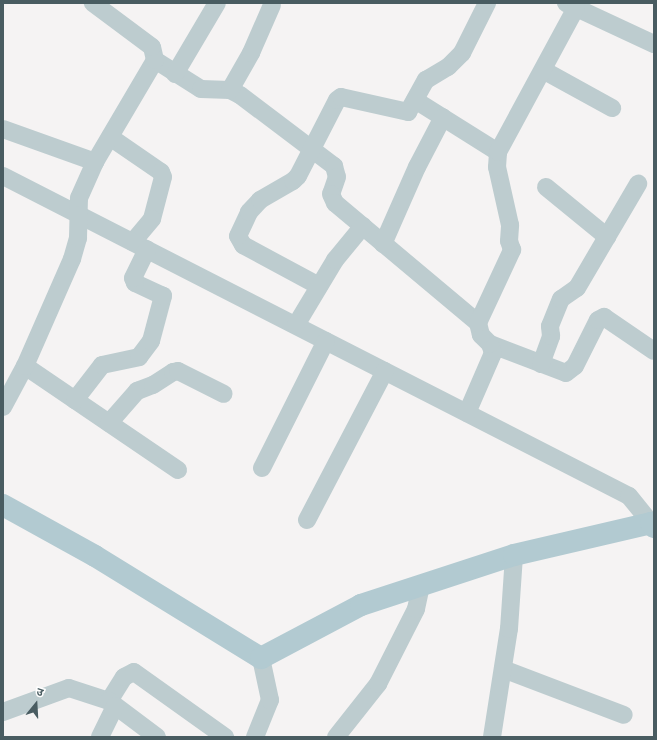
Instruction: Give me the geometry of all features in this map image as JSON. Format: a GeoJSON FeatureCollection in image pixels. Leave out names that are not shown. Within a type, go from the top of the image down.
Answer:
{"type":"FeatureCollection","features":[{"type":"Feature","properties":{"kind":"main road"},"geometry":{"type":"LineString","coordinates":[[3,505],[95,556],[261,658],[361,604],[514,555],[653,524]]}},
{"type":"Feature","properties":{"kind":"street"},"geometry":{"type":"LineString","coordinates":[[93,3],[152,47],[155,60],[175,74],[201,89],[230,90],[313,150],[337,172],[331,199],[478,323],[481,335],[490,344],[566,373],[570,371],[598,320],[604,317],[654,351]]}},
{"type":"Feature","properties":{"kind":"street"},"geometry":{"type":"LineString","coordinates":[[175,74],[217,3]]}},
{"type":"Feature","properties":{"kind":"street"},"geometry":{"type":"LineString","coordinates":[[319,286],[243,245],[238,236],[254,206],[293,181],[313,150],[337,100],[341,97],[402,112],[408,112],[426,80],[448,67],[462,53],[486,3]]}},
{"type":"Feature","properties":{"kind":"street"},"geometry":{"type":"LineString","coordinates":[[478,323],[512,250],[509,241],[510,225],[497,167],[498,152],[543,70],[571,5],[654,44]]}},
{"type":"Feature","properties":{"kind":"street"},"geometry":{"type":"LineString","coordinates":[[230,90],[251,53],[272,6]]}},
{"type":"Feature","properties":{"kind":"street"},"geometry":{"type":"LineString","coordinates":[[4,403],[25,366],[72,259],[78,238],[79,198],[95,162],[155,60]]}},
{"type":"Feature","properties":{"kind":"street"},"geometry":{"type":"LineString","coordinates":[[543,70],[612,108]]}},
{"type":"Feature","properties":{"kind":"street"},"geometry":{"type":"LineString","coordinates":[[415,100],[498,152]]}},
{"type":"Feature","properties":{"kind":"street"},"geometry":{"type":"LineString","coordinates":[[383,244],[417,167],[443,117]]}},
{"type":"Feature","properties":{"kind":"street"},"geometry":{"type":"LineString","coordinates":[[3,129],[95,162]]}},
{"type":"Feature","properties":{"kind":"street"},"geometry":{"type":"LineString","coordinates":[[75,400],[102,365],[139,357],[151,341],[163,296],[134,283],[133,278],[140,245],[152,219],[163,177],[161,172],[110,137]]}},
{"type":"Feature","properties":{"kind":"street"},"geometry":{"type":"LineString","coordinates":[[3,176],[629,496],[653,524]]}},
{"type":"Feature","properties":{"kind":"street"},"geometry":{"type":"LineString","coordinates":[[540,364],[551,336],[550,326],[561,299],[577,288],[638,184]]}},
{"type":"Feature","properties":{"kind":"street"},"geometry":{"type":"LineString","coordinates":[[546,187],[607,237]]}},
{"type":"Feature","properties":{"kind":"street"},"geometry":{"type":"LineString","coordinates":[[296,325],[335,260],[363,226]]}},
{"type":"Feature","properties":{"kind":"street"},"geometry":{"type":"LineString","coordinates":[[262,468],[326,341]]}},
{"type":"Feature","properties":{"kind":"street"},"geometry":{"type":"LineString","coordinates":[[468,413],[493,353],[490,344]]}},
{"type":"Feature","properties":{"kind":"street"},"geometry":{"type":"LineString","coordinates":[[25,366],[178,470]]}},
{"type":"Feature","properties":{"kind":"street"},"geometry":{"type":"LineString","coordinates":[[109,423],[137,391],[153,385],[173,372],[178,371],[224,394]]}},
{"type":"Feature","properties":{"kind":"street"},"geometry":{"type":"LineString","coordinates":[[307,520],[385,371]]}},
{"type":"Feature","properties":{"kind":"street"},"geometry":{"type":"LineString","coordinates":[[492,737],[509,629],[514,555]]}},
{"type":"Feature","properties":{"kind":"street"},"geometry":{"type":"LineString","coordinates":[[336,737],[378,684],[416,609],[421,585]]}},
{"type":"Feature","properties":{"kind":"street"},"geometry":{"type":"LineString","coordinates":[[260,735],[270,700],[261,658]]}},
{"type":"Feature","properties":{"kind":"street"},"geometry":{"type":"LineString","coordinates":[[503,669],[624,715]]}},
{"type":"Feature","properties":{"kind":"street"},"geometry":{"type":"LineString","coordinates":[[100,737],[112,703],[124,677],[134,672],[225,737]]}},
{"type":"Feature","properties":{"kind":"street"},"geometry":{"type":"LineString","coordinates":[[3,712],[69,688],[112,703],[157,737]]}}]}
